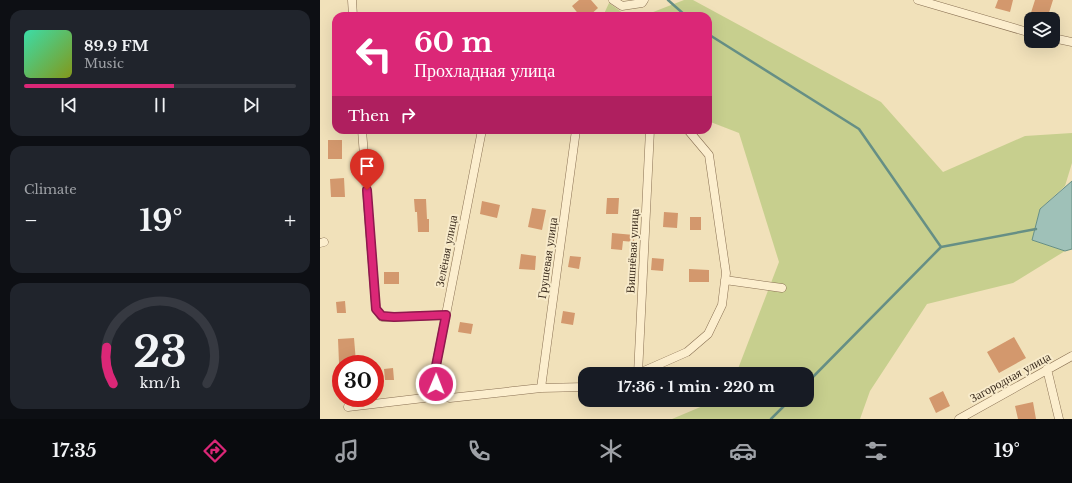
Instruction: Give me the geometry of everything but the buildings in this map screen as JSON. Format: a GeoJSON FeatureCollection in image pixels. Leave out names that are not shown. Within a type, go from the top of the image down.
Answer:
{"type":"FeatureCollection","features":[{"type":"Feature","properties":{"kind":"street"},"geometry":{"type":"LineString","coordinates":[[352,0],[353,12]]}},
{"type":"Feature","properties":{"kind":"street"},"geometry":{"type":"LineString","coordinates":[[614,0],[622,6],[642,3],[644,0]]}},
{"type":"Feature","properties":{"kind":"street"},"geometry":{"type":"LineString","coordinates":[[918,0],[1024,31]]}},
{"type":"Feature","properties":{"kind":"street"},"geometry":{"type":"LineString","coordinates":[[1060,39],[1072,42]]}},
{"type":"Feature","properties":{"kind":"street"},"geometry":{"type":"LineString","coordinates":[[362,134],[376,309],[382,316],[446,315]]}},
{"type":"Feature","properties":{"kind":"street","name":"Зелёная улица"},"geometry":{"type":"LineString","coordinates":[[438,393],[434,376],[481,134]]}},
{"type":"Feature","properties":{"kind":"street","name":"Грушевая улица"},"geometry":{"type":"LineString","coordinates":[[541,388],[575,134]]}},
{"type":"Feature","properties":{"kind":"street","name":"Вишнёвая улица"},"geometry":{"type":"LineString","coordinates":[[637,367],[650,134]]}},
{"type":"Feature","properties":{"kind":"street"},"geometry":{"type":"LineString","coordinates":[[653,367],[687,352],[708,334],[722,305],[726,273],[709,155],[691,134]]}},
{"type":"Feature","properties":{"kind":"street"},"geometry":{"type":"LineString","coordinates":[[725,280],[782,288]]}},
{"type":"Feature","properties":{"kind":"street","name":"Загородная улица"},"geometry":{"type":"LineString","coordinates":[[959,419],[1072,356]]}},
{"type":"Feature","properties":{"kind":"street"},"geometry":{"type":"LineString","coordinates":[[1047,369],[1059,419]]}},
{"type":"Feature","properties":{"kind":"street"},"geometry":{"type":"LineString","coordinates":[[384,403],[424,398],[438,393],[450,398],[541,388],[578,387]]}},
{"type":"Feature","properties":{"kind":"green space"},"geometry":{"type":"Polygon","coordinates":[[[684,0],[693,0],[881,102],[943,172],[1025,136],[1072,133],[1072,163],[1065,186],[1040,209],[1032,240],[1065,251],[1013,283],[927,304],[870,391],[860,419],[672,419],[700,407],[814,407],[814,367],[739,367],[779,262],[739,133],[712,123],[712,12],[653,12],[684,0]]]}},
{"type":"Feature","properties":{"kind":"green space"},"geometry":{"type":"Polygon","coordinates":[[[609,3],[621,12],[605,12],[609,3]]]}},
{"type":"Feature","properties":{"kind":"water"},"geometry":{"type":"Polygon","coordinates":[[[1072,181],[1072,249],[1065,251],[1032,240],[1040,209],[1072,181]]]}},
{"type":"Feature","properties":{"kind":"waterway"},"geometry":{"type":"LineString","coordinates":[[668,0],[682,12]]}},
{"type":"Feature","properties":{"kind":"waterway"},"geometry":{"type":"LineString","coordinates":[[712,37],[859,129],[941,247]]}},
{"type":"Feature","properties":{"kind":"waterway"},"geometry":{"type":"LineString","coordinates":[[814,376],[941,247],[1036,229]]}},
{"type":"Feature","properties":{"kind":"waterway"},"geometry":{"type":"LineString","coordinates":[[771,419],[783,407]]}},
{"type":"Feature","properties":{"kind":"route"},"geometry":{"type":"LineString","coordinates":[[367,190],[376,309],[382,316],[446,315],[434,376],[436,384]]}}]}
